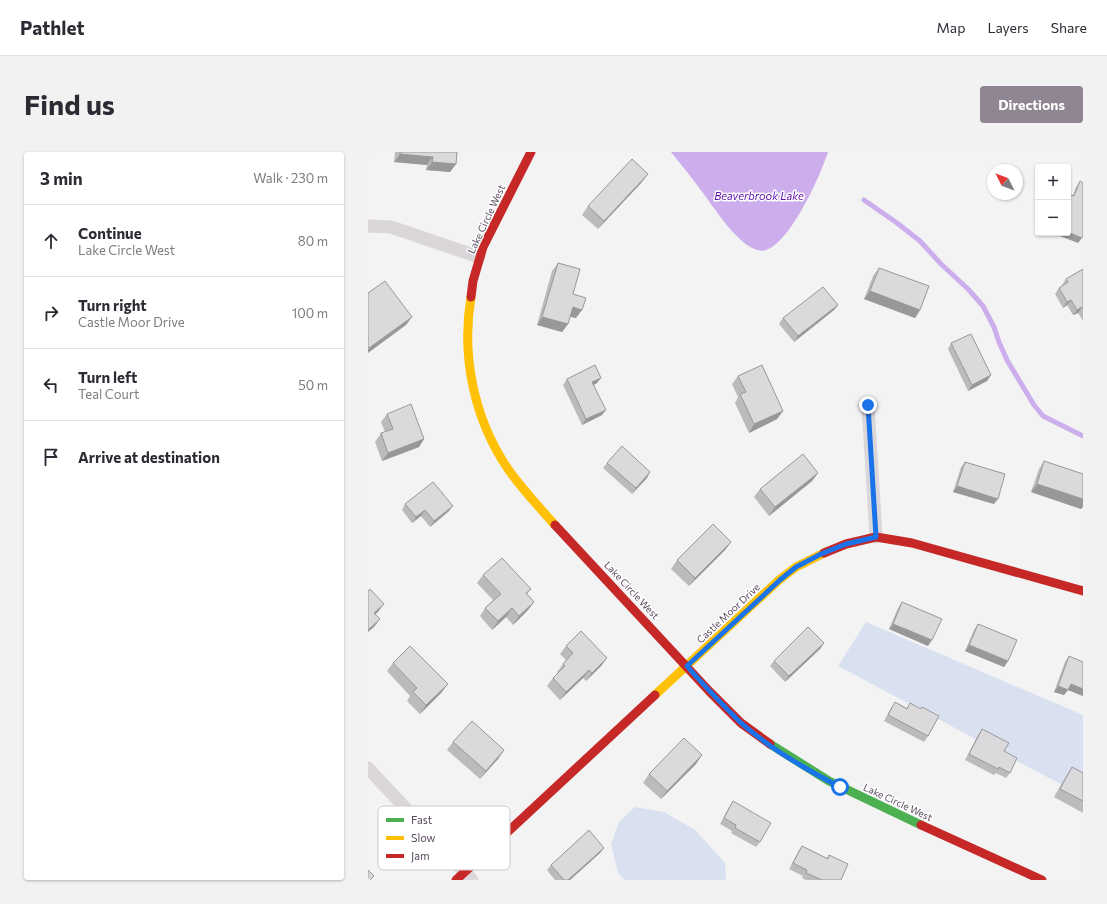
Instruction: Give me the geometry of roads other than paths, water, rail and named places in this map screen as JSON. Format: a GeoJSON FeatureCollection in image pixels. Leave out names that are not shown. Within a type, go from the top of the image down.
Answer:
{"type":"FeatureCollection","features":[{"type":"Feature","properties":{"kind":"street","name":"Lake Circle West"},"geometry":{"type":"LineString","coordinates":[[530,152],[479,257],[472,285],[468,314],[467,346],[471,379],[480,411],[491,441],[507,468],[528,495],[710,692],[742,723],[779,751],[829,781],[869,801],[1042,880]]}},
{"type":"Feature","properties":{"kind":"street"},"geometry":{"type":"LineString","coordinates":[[368,226],[391,227],[479,257]]}},
{"type":"Feature","properties":{"kind":"street"},"geometry":{"type":"LineString","coordinates":[[868,405],[876,537]]}},
{"type":"Feature","properties":{"kind":"street","name":"Castle Moor Drive"},"geometry":{"type":"LineString","coordinates":[[510,833],[780,580],[796,567],[821,554],[846,544],[876,537],[912,543],[1083,591]]}},
{"type":"Feature","properties":{"kind":"street"},"geometry":{"type":"LineString","coordinates":[[368,768],[401,806]]}},
{"type":"Feature","properties":{"kind":"street","name":"Castle Moor Drive"},"geometry":{"type":"LineString","coordinates":[[464,877],[471,870]]}},
{"type":"Feature","properties":{"kind":"water","name":"Beaverbrook Lake"},"geometry":{"type":"Polygon","coordinates":[[[671,152],[828,152],[810,194],[790,229],[779,242],[768,249],[757,250],[749,246],[734,234],[671,152]]]}},
{"type":"Feature","properties":{"kind":"waterway"},"geometry":{"type":"LineString","coordinates":[[864,200],[920,241],[983,306],[994,327],[1007,360],[1034,405],[1043,416],[1083,436]]}}]}
